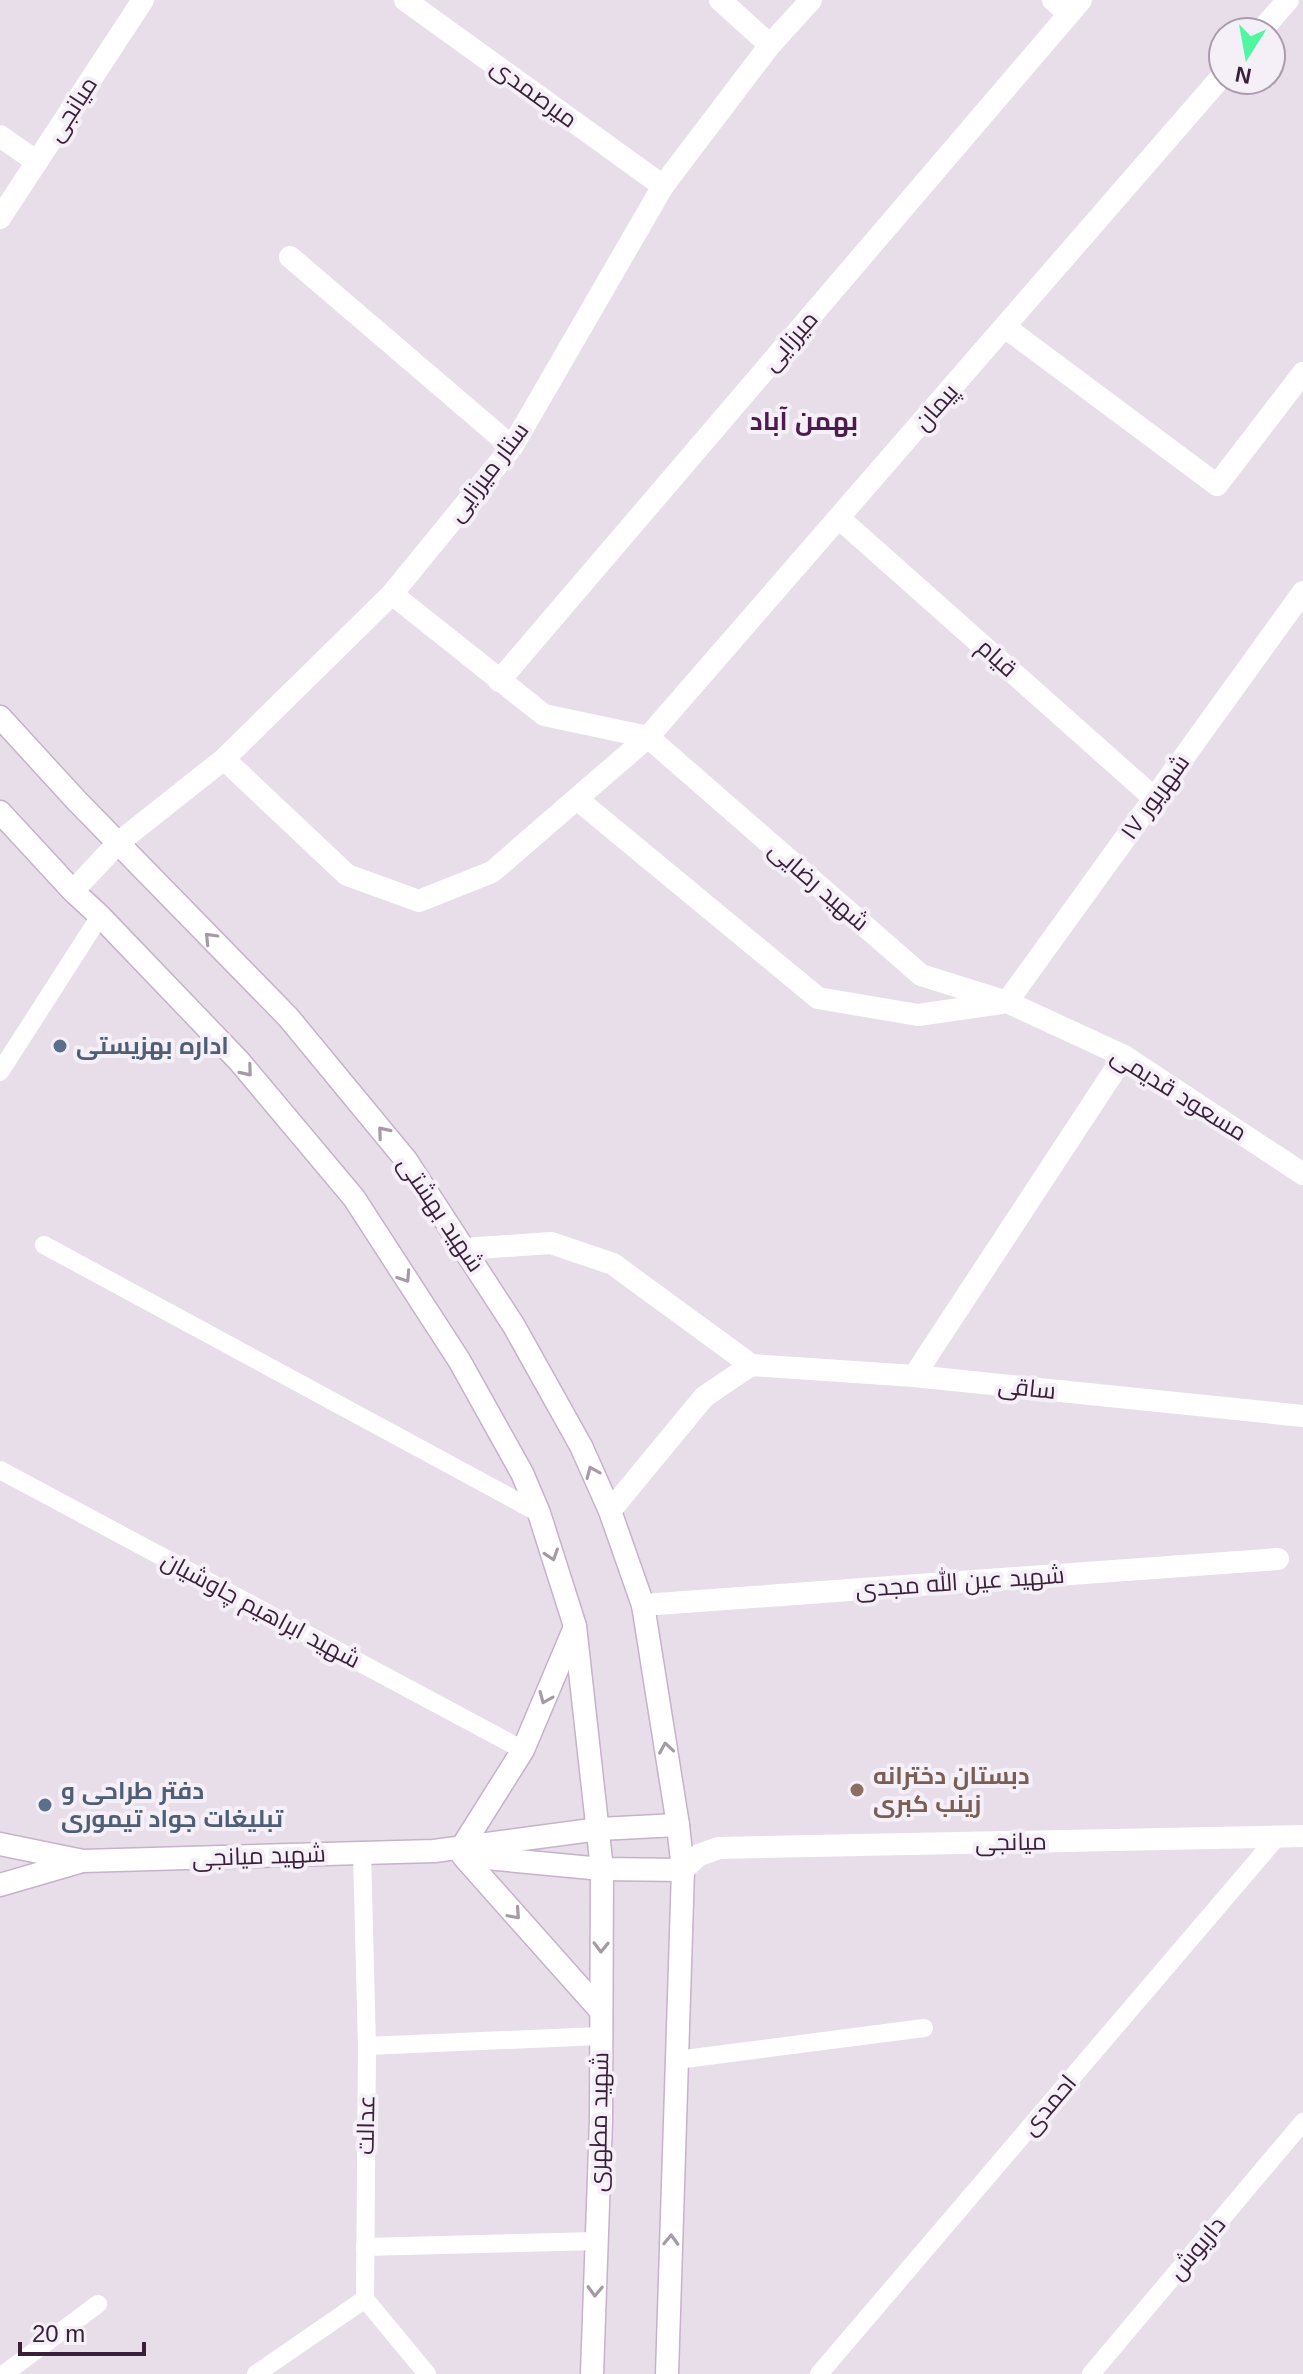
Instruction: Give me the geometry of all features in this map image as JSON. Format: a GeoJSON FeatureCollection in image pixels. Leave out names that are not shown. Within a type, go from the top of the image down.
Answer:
{"type":"FeatureCollection","features":[{"type":"Feature","properties":{"kind":"street","name":"میانجی"},"geometry":{"type":"LineString","coordinates":[[0,218],[143,0]]}},
{"type":"Feature","properties":{"kind":"street","name":"میرصمدی"},"geometry":{"type":"LineString","coordinates":[[405,0],[663,186]]}},
{"type":"Feature","properties":{"kind":"street"},"geometry":{"type":"LineString","coordinates":[[720,0],[770,45]]}},
{"type":"Feature","properties":{"kind":"street","name":"ستار میرزایی"},"geometry":{"type":"LineString","coordinates":[[73,891],[118,843],[224,759],[392,594],[512,447],[663,186],[770,45],[811,0]]}},
{"type":"Feature","properties":{"kind":"street"},"geometry":{"type":"LineString","coordinates":[[1274,16],[1288,0]]}},
{"type":"Feature","properties":{"kind":"street","name":"میرزایی"},"geometry":{"type":"LineString","coordinates":[[499,681],[1068,5]]}},
{"type":"Feature","properties":{"kind":"street","name":"پیمان"},"geometry":{"type":"LineString","coordinates":[[224,759],[347,875],[419,901],[492,872],[648,737],[1207,93]]}},
{"type":"Feature","properties":{"kind":"street"},"geometry":{"type":"LineString","coordinates":[[0,136],[37,162]]}},
{"type":"Feature","properties":{"kind":"street"},"geometry":{"type":"LineString","coordinates":[[290,257],[512,447]]}},
{"type":"Feature","properties":{"kind":"street"},"geometry":{"type":"LineString","coordinates":[[1005,327],[1217,485],[1303,373]]}},
{"type":"Feature","properties":{"kind":"street","name":"قیام"},"geometry":{"type":"LineString","coordinates":[[840,519],[1154,798]]}},
{"type":"Feature","properties":{"kind":"street","name":"۱۷ شهریور"},"geometry":{"type":"LineString","coordinates":[[1007,1002],[1303,593]]}},
{"type":"Feature","properties":{"kind":"street"},"geometry":{"type":"LineString","coordinates":[[392,594],[544,715],[648,737]]}},
{"type":"Feature","properties":{"kind":"street","name":"شهید بهشتی"},"geometry":{"type":"LineString","coordinates":[[0,717],[288,1017],[406,1160],[514,1326],[581,1446],[610,1511],[643,1605],[683,1870]]}},
{"type":"Feature","properties":{"kind":"street","name":"شهید رضایی"},"geometry":{"type":"LineString","coordinates":[[648,737],[921,975],[1007,1002]]}},
{"type":"Feature","properties":{"kind":"street"},"geometry":{"type":"LineString","coordinates":[[577,799],[818,998],[918,1015],[1007,1002]]}},
{"type":"Feature","properties":{"kind":"street"},"geometry":{"type":"LineString","coordinates":[[0,812],[239,1061],[354,1198],[459,1360],[522,1473],[539,1513],[575,1626],[602,1869]]}},
{"type":"Feature","properties":{"kind":"street","name":"مسعود قدیمی"},"geometry":{"type":"LineString","coordinates":[[1007,1002],[1124,1056],[1303,1174]]}},
{"type":"Feature","properties":{"kind":"street"},"geometry":{"type":"LineString","coordinates":[[914,1376],[1124,1056]]}},
{"type":"Feature","properties":{"kind":"street"},"geometry":{"type":"LineString","coordinates":[[464,1249],[551,1243],[613,1264],[751,1365],[704,1397],[610,1511]]}},
{"type":"Feature","properties":{"kind":"street","name":"ساقی"},"geometry":{"type":"LineString","coordinates":[[751,1365],[914,1376],[1303,1416]]}},
{"type":"Feature","properties":{"kind":"street","name":"شهید عین الله مجدی"},"geometry":{"type":"LineString","coordinates":[[643,1605],[1278,1559]]}},
{"type":"Feature","properties":{"kind":"street"},"geometry":{"type":"LineString","coordinates":[[575,1626],[523,1750],[474,1851],[600,2010]]}},
{"type":"Feature","properties":{"kind":"street","name":"میانجی"},"geometry":{"type":"LineString","coordinates":[[678,1825],[695,1840],[719,1848]]}},
{"type":"Feature","properties":{"kind":"street","name":"شهید میانجی"},"geometry":{"type":"LineString","coordinates":[[474,1851],[599,1829],[678,1825]]}},
{"type":"Feature","properties":{"kind":"street","name":"میانجی"},"geometry":{"type":"LineString","coordinates":[[683,1870],[699,1855],[719,1848],[1303,1836]]}},
{"type":"Feature","properties":{"kind":"street","name":"شهید میانجی"},"geometry":{"type":"LineString","coordinates":[[0,1844],[83,1861],[474,1851],[602,1869],[683,1870]]}},
{"type":"Feature","properties":{"kind":"street","name":"شهید میانجی"},"geometry":{"type":"LineString","coordinates":[[0,1885],[83,1861]]}},
{"type":"Feature","properties":{"kind":"street","name":"شهید مطهری"},"geometry":{"type":"LineString","coordinates":[[592,2374],[601,2120],[602,1869]]}},
{"type":"Feature","properties":{"kind":"street"},"geometry":{"type":"LineString","coordinates":[[667,2374],[683,1870]]}},
{"type":"Feature","properties":{"kind":"lane"},"geometry":{"type":"LineString","coordinates":[[0,1072],[100,916]]}},
{"type":"Feature","properties":{"kind":"lane"},"geometry":{"type":"LineString","coordinates":[[44,1245],[539,1513]]}},
{"type":"Feature","properties":{"kind":"lane","name":"شهید ابراهیم چاوشیان"},"geometry":{"type":"LineString","coordinates":[[0,1470],[523,1750]]}},
{"type":"Feature","properties":{"kind":"lane","name":"احمدی"},"geometry":{"type":"LineString","coordinates":[[819,2374],[1278,1836]]}},
{"type":"Feature","properties":{"kind":"lane","name":"عدالت"},"geometry":{"type":"LineString","coordinates":[[362,1853],[367,2046],[365,2299]]}},
{"type":"Feature","properties":{"kind":"lane"},"geometry":{"type":"LineString","coordinates":[[677,2060],[924,2028]]}},
{"type":"Feature","properties":{"kind":"lane"},"geometry":{"type":"LineString","coordinates":[[367,2046],[600,2036]]}},
{"type":"Feature","properties":{"kind":"lane","name":"داریوش"},"geometry":{"type":"LineString","coordinates":[[1091,2374],[1303,2122]]}},
{"type":"Feature","properties":{"kind":"lane"},"geometry":{"type":"LineString","coordinates":[[365,2247],[597,2241]]}},
{"type":"Feature","properties":{"kind":"lane"},"geometry":{"type":"LineString","coordinates":[[256,2374],[365,2299],[427,2374]]}},
{"type":"Feature","properties":{"kind":"lane"},"geometry":{"type":"LineString","coordinates":[[4,2374],[98,2304]]}},
{"type":"Feature","properties":{"kind":"place","name":"اداره بهزیستی"},"geometry":{"type":"Point","coordinates":[60,1046]}},
{"type":"Feature","properties":{"kind":"place","name":"دبستان دخترانه زینب کبری"},"geometry":{"type":"Point","coordinates":[857,1790]}},
{"type":"Feature","properties":{"kind":"place","name":"دفتر طراحی و تبلیغات جواد تیموری"},"geometry":{"type":"Point","coordinates":[45,1805]}},
{"type":"Feature","properties":{"kind":"district","name":"بهمن آباد"},"geometry":{"type":"Point","coordinates":[804,421]}}]}
